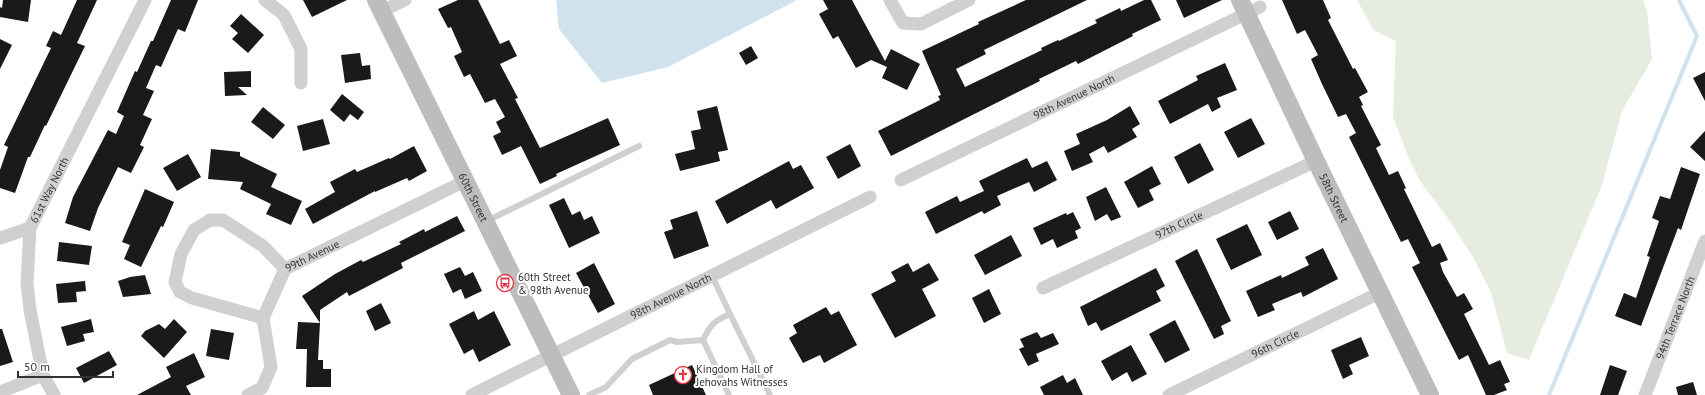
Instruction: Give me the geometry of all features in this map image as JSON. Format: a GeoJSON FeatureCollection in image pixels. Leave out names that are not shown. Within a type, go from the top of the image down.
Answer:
{"type":"FeatureCollection","features":[{"type":"Feature","properties":{"kind":"street","name":"61st Way North"},"geometry":{"type":"LineString","coordinates":[[54,395],[43,375],[30,310],[27,282],[30,228],[145,0]]}},
{"type":"Feature","properties":{"kind":"street"},"geometry":{"type":"LineString","coordinates":[[265,0],[284,15],[302,49],[301,83]]}},
{"type":"Feature","properties":{"kind":"street"},"geometry":{"type":"LineString","coordinates":[[379,6],[404,0]]}},
{"type":"Feature","properties":{"kind":"street"},"geometry":{"type":"LineString","coordinates":[[890,0],[903,23],[921,24],[969,0]]}},
{"type":"Feature","properties":{"kind":"street","name":"60th Street"},"geometry":{"type":"LineString","coordinates":[[379,6],[571,395]]}},
{"type":"Feature","properties":{"kind":"street","name":"58th Street"},"geometry":{"type":"LineString","coordinates":[[1249,7],[1316,161],[1430,395]]}},
{"type":"Feature","properties":{"kind":"street","name":"98th Avenue North"},"geometry":{"type":"LineString","coordinates":[[902,180],[1249,7]]}},
{"type":"Feature","properties":{"kind":"street","name":"97th Circle"},"geometry":{"type":"LineString","coordinates":[[1043,288],[1316,161]]}},
{"type":"Feature","properties":{"kind":"street","name":"99th Avenue"},"geometry":{"type":"LineString","coordinates":[[263,318],[286,269],[465,181]]}},
{"type":"Feature","properties":{"kind":"street","name":"98th Avenue North"},"geometry":{"type":"LineString","coordinates":[[472,395],[870,197]]}},
{"type":"Feature","properties":{"kind":"street"},"geometry":{"type":"LineString","coordinates":[[248,395],[262,388],[271,367],[263,318],[192,298],[180,292],[175,282],[181,254],[194,230],[210,220],[223,220],[263,246],[286,269]]}},
{"type":"Feature","properties":{"kind":"street"},"geometry":{"type":"LineString","coordinates":[[0,238],[30,228]]}},
{"type":"Feature","properties":{"kind":"street","name":"94th Terrace North"},"geometry":{"type":"LineString","coordinates":[[1644,395],[1705,241]]}},
{"type":"Feature","properties":{"kind":"street","name":"96th Circle"},"geometry":{"type":"LineString","coordinates":[[1169,395],[1374,295],[1380,290]]}},
{"type":"Feature","properties":{"kind":"street"},"geometry":{"type":"LineString","coordinates":[[0,392],[43,375]]}},
{"type":"Feature","properties":{"kind":"lane"},"geometry":{"type":"LineString","coordinates":[[485,221],[639,146]]}},
{"type":"Feature","properties":{"kind":"lane"},"geometry":{"type":"LineString","coordinates":[[712,276],[770,395]]}},
{"type":"Feature","properties":{"kind":"lane"},"geometry":{"type":"LineString","coordinates":[[703,340],[710,326],[716,320],[730,314]]}},
{"type":"Feature","properties":{"kind":"lane"},"geometry":{"type":"LineString","coordinates":[[589,395],[606,387],[632,359],[670,340],[677,342],[703,340]]}},
{"type":"Feature","properties":{"kind":"lane"},"geometry":{"type":"LineString","coordinates":[[703,340],[729,395]]}},
{"type":"Feature","properties":{"kind":"shaded area"},"geometry":{"type":"Polygon","coordinates":[[[1357,0],[1643,0],[1647,11],[1652,59],[1622,111],[1602,185],[1529,360],[1507,353],[1491,292],[1474,259],[1450,221],[1420,181],[1409,159],[1393,117],[1396,41],[1373,30],[1357,0]]]}},
{"type":"Feature","properties":{"kind":"water"},"geometry":{"type":"Polygon","coordinates":[[[556,0],[797,0],[668,67],[602,83],[559,29],[556,0]]]}},
{"type":"Feature","properties":{"kind":"building"},"geometry":{"type":"Polygon","coordinates":[[[3,0],[31,0],[28,22],[0,17],[0,7],[2,8],[3,0]]]}},
{"type":"Feature","properties":{"kind":"building"},"geometry":{"type":"Polygon","coordinates":[[[77,0],[97,0],[77,43],[85,46],[46,126],[45,125],[30,157],[28,157],[15,193],[0,188],[0,170],[8,147],[4,145],[51,48],[46,46],[53,31],[61,35],[77,0]]]}},
{"type":"Feature","properties":{"kind":"building"},"geometry":{"type":"Polygon","coordinates":[[[171,0],[198,0],[185,32],[178,29],[161,67],[156,65],[146,88],[154,91],[143,115],[152,119],[140,145],[144,147],[131,173],[118,167],[98,208],[90,231],[65,223],[73,197],[108,130],[116,134],[124,116],[117,112],[135,71],[137,72],[151,41],[153,41],[171,0]]]}},
{"type":"Feature","properties":{"kind":"building"},"geometry":{"type":"Polygon","coordinates":[[[303,0],[347,0],[312,17],[303,0]]]}},
{"type":"Feature","properties":{"kind":"building"},"geometry":{"type":"Polygon","coordinates":[[[458,0],[478,0],[500,44],[509,40],[517,56],[500,64],[518,98],[515,99],[540,148],[608,118],[620,145],[556,174],[557,176],[540,184],[521,146],[502,155],[493,136],[501,132],[496,122],[505,117],[495,99],[485,103],[470,74],[464,77],[454,56],[462,52],[451,27],[448,28],[438,9],[458,0]]]}},
{"type":"Feature","properties":{"kind":"building"},"geometry":{"type":"Polygon","coordinates":[[[823,0],[852,0],[885,61],[891,49],[920,64],[907,90],[882,78],[887,67],[871,60],[856,68],[838,36],[833,39],[819,14],[828,9],[823,0]]]}},
{"type":"Feature","properties":{"kind":"building"},"geometry":{"type":"Polygon","coordinates":[[[1026,0],[1087,0],[984,50],[986,54],[956,69],[965,87],[1042,50],[1041,48],[1097,23],[1095,20],[1120,8],[1121,11],[1144,0],[1151,0],[1161,20],[1132,34],[1133,36],[1078,64],[1076,61],[1039,79],[1040,81],[891,156],[878,131],[940,100],[938,96],[941,95],[922,51],[979,24],[978,22],[1026,0]]]}},
{"type":"Feature","properties":{"kind":"building"},"geometry":{"type":"Polygon","coordinates":[[[1176,0],[1222,0],[1184,18],[1176,0]]]}},
{"type":"Feature","properties":{"kind":"building"},"geometry":{"type":"Polygon","coordinates":[[[1282,0],[1323,0],[1331,18],[1328,20],[1353,69],[1355,68],[1368,92],[1359,97],[1363,105],[1361,106],[1381,145],[1376,148],[1389,175],[1398,171],[1406,188],[1404,189],[1432,247],[1440,243],[1448,260],[1440,263],[1443,272],[1457,297],[1464,293],[1473,309],[1464,314],[1489,365],[1500,360],[1510,382],[1504,384],[1507,390],[1494,395],[1486,395],[1468,355],[1459,360],[1412,267],[1420,263],[1408,239],[1401,242],[1349,137],[1356,133],[1346,114],[1338,117],[1322,84],[1311,59],[1318,55],[1305,30],[1297,34],[1282,0]]]}},
{"type":"Feature","properties":{"kind":"building"},"geometry":{"type":"Polygon","coordinates":[[[241,14],[264,35],[248,53],[232,39],[238,33],[230,26],[241,14]]]}},
{"type":"Feature","properties":{"kind":"building"},"geometry":{"type":"Polygon","coordinates":[[[0,39],[12,45],[0,69],[0,39]]]}},
{"type":"Feature","properties":{"kind":"building"},"geometry":{"type":"Polygon","coordinates":[[[751,46],[758,58],[746,65],[739,53],[751,46]]]}},
{"type":"Feature","properties":{"kind":"building"},"geometry":{"type":"Polygon","coordinates":[[[360,53],[362,66],[370,65],[371,79],[345,83],[341,55],[360,53]]]}},
{"type":"Feature","properties":{"kind":"building"},"geometry":{"type":"Polygon","coordinates":[[[1225,63],[1237,90],[1217,98],[1221,107],[1212,112],[1208,104],[1170,124],[1158,101],[1198,80],[1196,76],[1225,63]]]}},
{"type":"Feature","properties":{"kind":"building"},"geometry":{"type":"Polygon","coordinates":[[[251,71],[251,87],[238,87],[247,95],[225,96],[224,72],[251,71]]]}},
{"type":"Feature","properties":{"kind":"building"},"geometry":{"type":"Polygon","coordinates":[[[1705,72],[1705,101],[1693,78],[1705,72]]]}},
{"type":"Feature","properties":{"kind":"building"},"geometry":{"type":"Polygon","coordinates":[[[342,94],[364,112],[358,120],[350,114],[344,122],[330,110],[342,94]]]}},
{"type":"Feature","properties":{"kind":"building"},"geometry":{"type":"Polygon","coordinates":[[[717,106],[728,150],[718,152],[720,161],[680,171],[675,154],[695,149],[691,131],[701,129],[697,111],[717,106]]]}},
{"type":"Feature","properties":{"kind":"building"},"geometry":{"type":"Polygon","coordinates":[[[1130,106],[1140,124],[1132,129],[1137,137],[1108,153],[1104,146],[1089,154],[1093,162],[1072,171],[1064,151],[1080,144],[1076,134],[1107,120],[1130,106]]]}},
{"type":"Feature","properties":{"kind":"building"},"geometry":{"type":"Polygon","coordinates":[[[263,107],[285,125],[273,139],[251,122],[263,107]]]}},
{"type":"Feature","properties":{"kind":"building"},"geometry":{"type":"Polygon","coordinates":[[[1251,118],[1265,144],[1238,158],[1224,132],[1251,118]]]}},
{"type":"Feature","properties":{"kind":"building"},"geometry":{"type":"Polygon","coordinates":[[[323,119],[330,144],[303,151],[297,126],[323,119]]]}},
{"type":"Feature","properties":{"kind":"building"},"geometry":{"type":"Polygon","coordinates":[[[1705,131],[1705,161],[1690,147],[1705,131]]]}},
{"type":"Feature","properties":{"kind":"building"},"geometry":{"type":"Polygon","coordinates":[[[1200,143],[1214,170],[1188,184],[1174,157],[1200,143]]]}},
{"type":"Feature","properties":{"kind":"building"},"geometry":{"type":"Polygon","coordinates":[[[850,144],[861,166],[838,179],[826,157],[850,144]]]}},
{"type":"Feature","properties":{"kind":"building"},"geometry":{"type":"Polygon","coordinates":[[[414,146],[427,171],[409,181],[407,178],[375,191],[313,224],[305,209],[335,192],[330,182],[355,169],[357,172],[389,158],[390,159],[414,146]]]}},
{"type":"Feature","properties":{"kind":"building"},"geometry":{"type":"Polygon","coordinates":[[[211,149],[240,152],[240,156],[277,174],[271,187],[302,201],[291,225],[266,214],[271,204],[240,189],[243,182],[208,179],[211,149]]]}},
{"type":"Feature","properties":{"kind":"building"},"geometry":{"type":"Polygon","coordinates":[[[188,154],[201,177],[177,191],[163,168],[188,154]]]}},
{"type":"Feature","properties":{"kind":"building"},"geometry":{"type":"Polygon","coordinates":[[[1027,158],[1032,168],[1047,161],[1057,180],[1034,192],[1029,182],[997,196],[1001,205],[984,214],[982,211],[936,234],[925,212],[957,196],[960,202],[984,191],[979,181],[1027,158]]]}},
{"type":"Feature","properties":{"kind":"building"},"geometry":{"type":"Polygon","coordinates":[[[789,161],[793,169],[801,165],[814,188],[776,209],[771,200],[727,224],[715,201],[789,161]]]}},
{"type":"Feature","properties":{"kind":"building"},"geometry":{"type":"Polygon","coordinates":[[[1152,166],[1161,184],[1149,190],[1154,200],[1138,208],[1124,182],[1152,166]]]}},
{"type":"Feature","properties":{"kind":"building"},"geometry":{"type":"Polygon","coordinates":[[[1681,167],[1700,174],[1681,230],[1678,228],[1641,326],[1615,316],[1624,293],[1636,298],[1650,257],[1647,256],[1659,221],[1652,218],[1660,196],[1670,199],[1681,167]]]}},
{"type":"Feature","properties":{"kind":"building"},"geometry":{"type":"Polygon","coordinates":[[[1106,187],[1121,217],[1111,221],[1107,214],[1095,221],[1086,197],[1106,187]]]}},
{"type":"Feature","properties":{"kind":"building"},"geometry":{"type":"Polygon","coordinates":[[[145,189],[174,202],[163,227],[161,226],[141,267],[124,259],[130,245],[122,242],[145,189]]]}},
{"type":"Feature","properties":{"kind":"building"},"geometry":{"type":"Polygon","coordinates":[[[564,198],[572,215],[580,211],[584,220],[592,216],[600,233],[569,248],[549,205],[564,198]]]}},
{"type":"Feature","properties":{"kind":"building"},"geometry":{"type":"Polygon","coordinates":[[[697,211],[709,246],[674,259],[664,232],[673,229],[670,220],[697,211]]]}},
{"type":"Feature","properties":{"kind":"building"},"geometry":{"type":"Polygon","coordinates":[[[1290,211],[1299,229],[1277,240],[1268,222],[1290,211]]]}},
{"type":"Feature","properties":{"kind":"building"},"geometry":{"type":"Polygon","coordinates":[[[1073,212],[1081,228],[1075,231],[1078,238],[1057,248],[1053,239],[1041,245],[1033,228],[1066,213],[1067,215],[1073,212]]]}},
{"type":"Feature","properties":{"kind":"building"},"geometry":{"type":"Polygon","coordinates":[[[457,216],[465,231],[401,263],[403,268],[349,296],[347,292],[320,310],[320,323],[302,296],[335,274],[361,260],[363,262],[401,244],[399,242],[424,229],[425,232],[457,216]]]}},
{"type":"Feature","properties":{"kind":"building"},"geometry":{"type":"Polygon","coordinates":[[[1247,224],[1262,255],[1231,270],[1216,239],[1247,224]]]}},
{"type":"Feature","properties":{"kind":"building"},"geometry":{"type":"Polygon","coordinates":[[[1011,235],[1022,256],[985,275],[974,255],[1011,235]]]}},
{"type":"Feature","properties":{"kind":"building"},"geometry":{"type":"Polygon","coordinates":[[[59,242],[92,246],[89,265],[57,261],[59,242]]]}},
{"type":"Feature","properties":{"kind":"building"},"geometry":{"type":"Polygon","coordinates":[[[1323,248],[1338,279],[1303,297],[1301,292],[1272,304],[1275,310],[1258,317],[1246,291],[1281,275],[1282,278],[1309,265],[1305,257],[1323,248]]]}},
{"type":"Feature","properties":{"kind":"building"},"geometry":{"type":"Polygon","coordinates":[[[1197,249],[1231,321],[1221,326],[1224,334],[1214,339],[1175,261],[1197,249]]]}},
{"type":"Feature","properties":{"kind":"building"},"geometry":{"type":"Polygon","coordinates":[[[594,263],[615,304],[598,313],[576,273],[594,263]]]}},
{"type":"Feature","properties":{"kind":"building"},"geometry":{"type":"Polygon","coordinates":[[[908,263],[913,272],[929,263],[939,280],[922,289],[936,316],[895,338],[871,294],[896,281],[891,272],[908,263]]]}},
{"type":"Feature","properties":{"kind":"building"},"geometry":{"type":"Polygon","coordinates":[[[460,267],[465,276],[473,272],[482,291],[465,299],[461,289],[453,293],[444,274],[460,267]]]}},
{"type":"Feature","properties":{"kind":"building"},"geometry":{"type":"Polygon","coordinates":[[[1156,268],[1165,286],[1156,291],[1161,301],[1101,331],[1096,322],[1088,326],[1080,307],[1156,268]]]}},
{"type":"Feature","properties":{"kind":"building"},"geometry":{"type":"Polygon","coordinates":[[[145,275],[151,294],[123,297],[118,281],[130,277],[145,275]]]}},
{"type":"Feature","properties":{"kind":"building"},"geometry":{"type":"Polygon","coordinates":[[[85,281],[86,291],[76,292],[77,302],[58,303],[56,284],[85,281]]]}},
{"type":"Feature","properties":{"kind":"building"},"geometry":{"type":"Polygon","coordinates":[[[989,289],[1001,314],[984,323],[972,298],[989,289]]]}},
{"type":"Feature","properties":{"kind":"building"},"geometry":{"type":"Polygon","coordinates":[[[381,303],[391,323],[375,331],[366,311],[381,303]]]}},
{"type":"Feature","properties":{"kind":"building"},"geometry":{"type":"Polygon","coordinates":[[[826,307],[831,315],[839,311],[857,345],[824,363],[820,355],[803,363],[789,338],[797,333],[793,325],[826,307]]]}},
{"type":"Feature","properties":{"kind":"building"},"geometry":{"type":"Polygon","coordinates":[[[474,311],[478,320],[494,311],[511,345],[479,362],[473,349],[464,354],[449,324],[474,311]]]}},
{"type":"Feature","properties":{"kind":"building"},"geometry":{"type":"Polygon","coordinates":[[[91,319],[94,332],[83,334],[85,341],[67,346],[61,327],[91,319]]]}},
{"type":"Feature","properties":{"kind":"building"},"geometry":{"type":"Polygon","coordinates":[[[174,319],[187,332],[164,358],[141,336],[145,331],[159,324],[165,329],[174,319]]]}},
{"type":"Feature","properties":{"kind":"building"},"geometry":{"type":"Polygon","coordinates":[[[1175,320],[1190,350],[1165,363],[1149,334],[1175,320]]]}},
{"type":"Feature","properties":{"kind":"building"},"geometry":{"type":"Polygon","coordinates":[[[298,322],[320,323],[318,360],[323,360],[323,369],[331,369],[331,387],[306,387],[307,349],[296,349],[298,322]]]}},
{"type":"Feature","properties":{"kind":"building"},"geometry":{"type":"Polygon","coordinates":[[[0,329],[2,329],[13,362],[0,366],[0,329]]]}},
{"type":"Feature","properties":{"kind":"building"},"geometry":{"type":"Polygon","coordinates":[[[211,329],[234,333],[229,360],[206,356],[211,329]]]}},
{"type":"Feature","properties":{"kind":"building"},"geometry":{"type":"Polygon","coordinates":[[[1037,332],[1041,338],[1053,333],[1059,344],[1036,354],[1039,361],[1028,366],[1019,349],[1024,347],[1020,339],[1037,332]]]}},
{"type":"Feature","properties":{"kind":"building"},"geometry":{"type":"Polygon","coordinates":[[[1361,337],[1369,356],[1349,365],[1353,374],[1343,379],[1331,350],[1361,337]]]}},
{"type":"Feature","properties":{"kind":"building"},"geometry":{"type":"Polygon","coordinates":[[[1131,345],[1147,374],[1132,382],[1127,372],[1112,381],[1101,361],[1131,345]]]}},
{"type":"Feature","properties":{"kind":"building"},"geometry":{"type":"Polygon","coordinates":[[[109,351],[117,365],[84,383],[76,368],[109,351]]]}},
{"type":"Feature","properties":{"kind":"building"},"geometry":{"type":"Polygon","coordinates":[[[194,353],[205,377],[186,386],[191,395],[137,395],[171,377],[166,367],[194,353]]]}},
{"type":"Feature","properties":{"kind":"building","name":"Kingdom Hall of Jehovahs Witnesses"},"geometry":{"type":"Polygon","coordinates":[[[692,365],[706,395],[653,395],[649,385],[692,365]]]}},
{"type":"Feature","properties":{"kind":"building"},"geometry":{"type":"Polygon","coordinates":[[[1610,365],[1627,371],[1618,395],[1600,395],[1610,365]]]}},
{"type":"Feature","properties":{"kind":"building"},"geometry":{"type":"Polygon","coordinates":[[[1063,375],[1067,383],[1075,378],[1083,395],[1044,395],[1040,387],[1063,375]]]}},
{"type":"Feature","properties":{"kind":"building"},"geometry":{"type":"Polygon","coordinates":[[[1693,382],[1697,395],[1678,395],[1676,387],[1693,382]]]}},
{"type":"Feature","properties":{"kind":"waterway"},"geometry":{"type":"LineString","coordinates":[[1549,395],[1697,36],[1679,0]]}},
{"type":"Feature","properties":{"kind":"place","name":"60th Street & 98th Avenue"},"geometry":{"type":"Point","coordinates":[505,283]}},
{"type":"Feature","properties":{"kind":"place","name":"Kingdom Hall of Jehovahs Witnesses"},"geometry":{"type":"Point","coordinates":[683,375]}}]}
